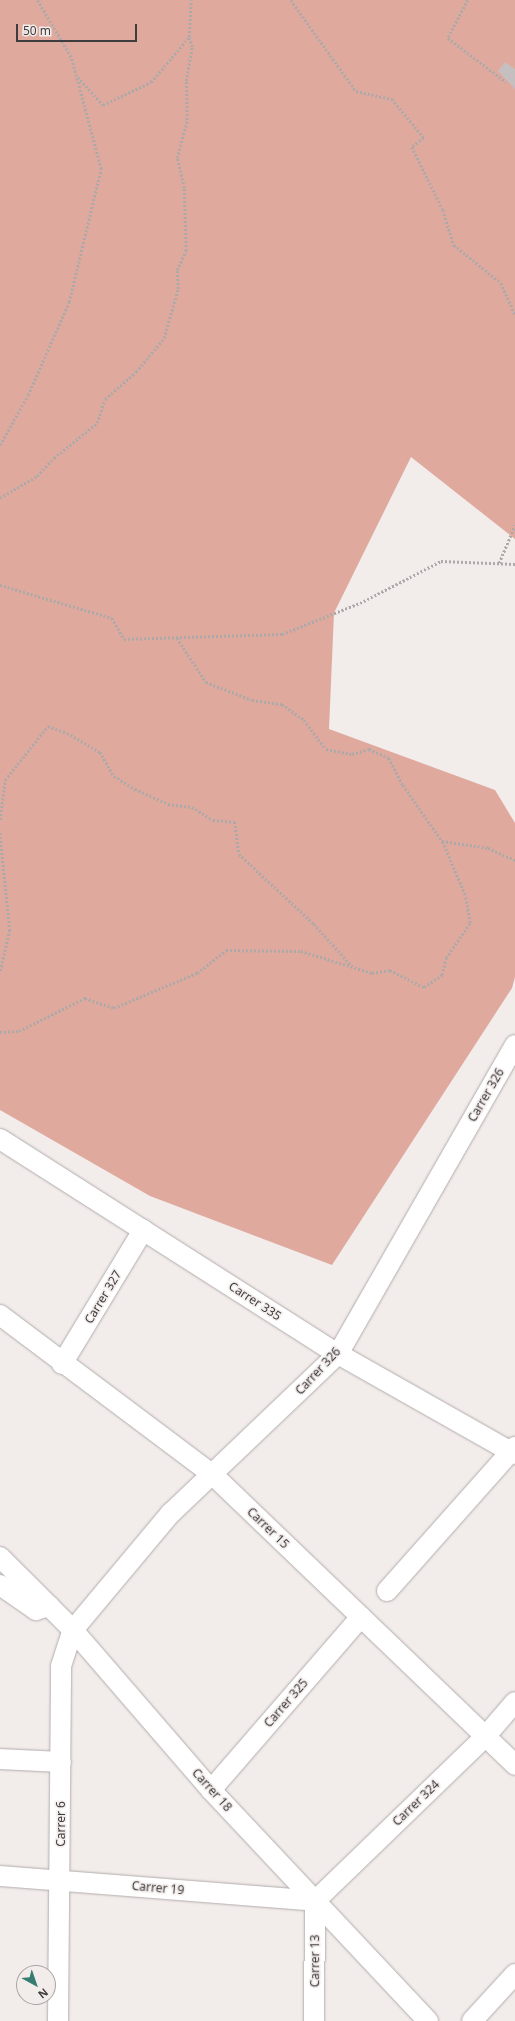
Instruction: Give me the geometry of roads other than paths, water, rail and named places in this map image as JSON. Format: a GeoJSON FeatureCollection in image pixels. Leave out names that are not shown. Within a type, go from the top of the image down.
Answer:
{"type":"FeatureCollection","features":[{"type":"Feature","properties":{"kind":"street","name":"Carrer 326"},"geometry":{"type":"LineString","coordinates":[[73,1630],[171,1513],[213,1475],[338,1354],[515,1045]]}},
{"type":"Feature","properties":{"kind":"street","name":"Carrer 335"},"geometry":{"type":"LineString","coordinates":[[0,1139],[338,1354],[514,1451]]}},
{"type":"Feature","properties":{"kind":"street","name":"Carrer 327"},"geometry":{"type":"LineString","coordinates":[[62,1364],[143,1230]]}},
{"type":"Feature","properties":{"kind":"street","name":"Carrer 15"},"geometry":{"type":"LineString","coordinates":[[0,1315],[62,1364],[213,1475],[515,1765]]}},
{"type":"Feature","properties":{"kind":"street"},"geometry":{"type":"LineString","coordinates":[[387,1591],[514,1451]]}},
{"type":"Feature","properties":{"kind":"street","name":"Carrer 18"},"geometry":{"type":"LineString","coordinates":[[0,1557],[73,1630],[211,1790],[428,2021]]}},
{"type":"Feature","properties":{"kind":"street"},"geometry":{"type":"LineString","coordinates":[[0,1584],[36,1610],[49,1606]]}},
{"type":"Feature","properties":{"kind":"street","name":"Carrer 325"},"geometry":{"type":"LineString","coordinates":[[211,1790],[361,1616]]}},
{"type":"Feature","properties":{"kind":"street","name":"Carrer 6"},"geometry":{"type":"LineString","coordinates":[[58,2021],[61,1880],[61,1666],[73,1630]]}},
{"type":"Feature","properties":{"kind":"street","name":"Carrer 324"},"geometry":{"type":"LineString","coordinates":[[315,1901],[485,1737],[515,1702]]}},
{"type":"Feature","properties":{"kind":"street"},"geometry":{"type":"LineString","coordinates":[[0,1759],[61,1762]]}},
{"type":"Feature","properties":{"kind":"street","name":"Carrer 19"},"geometry":{"type":"LineString","coordinates":[[0,1876],[315,1901]]}},
{"type":"Feature","properties":{"kind":"street","name":"Carrer 13"},"geometry":{"type":"LineString","coordinates":[[314,2021],[315,1901]]}},
{"type":"Feature","properties":{"kind":"street"},"geometry":{"type":"LineString","coordinates":[[472,2021],[515,1974]]}}]}
